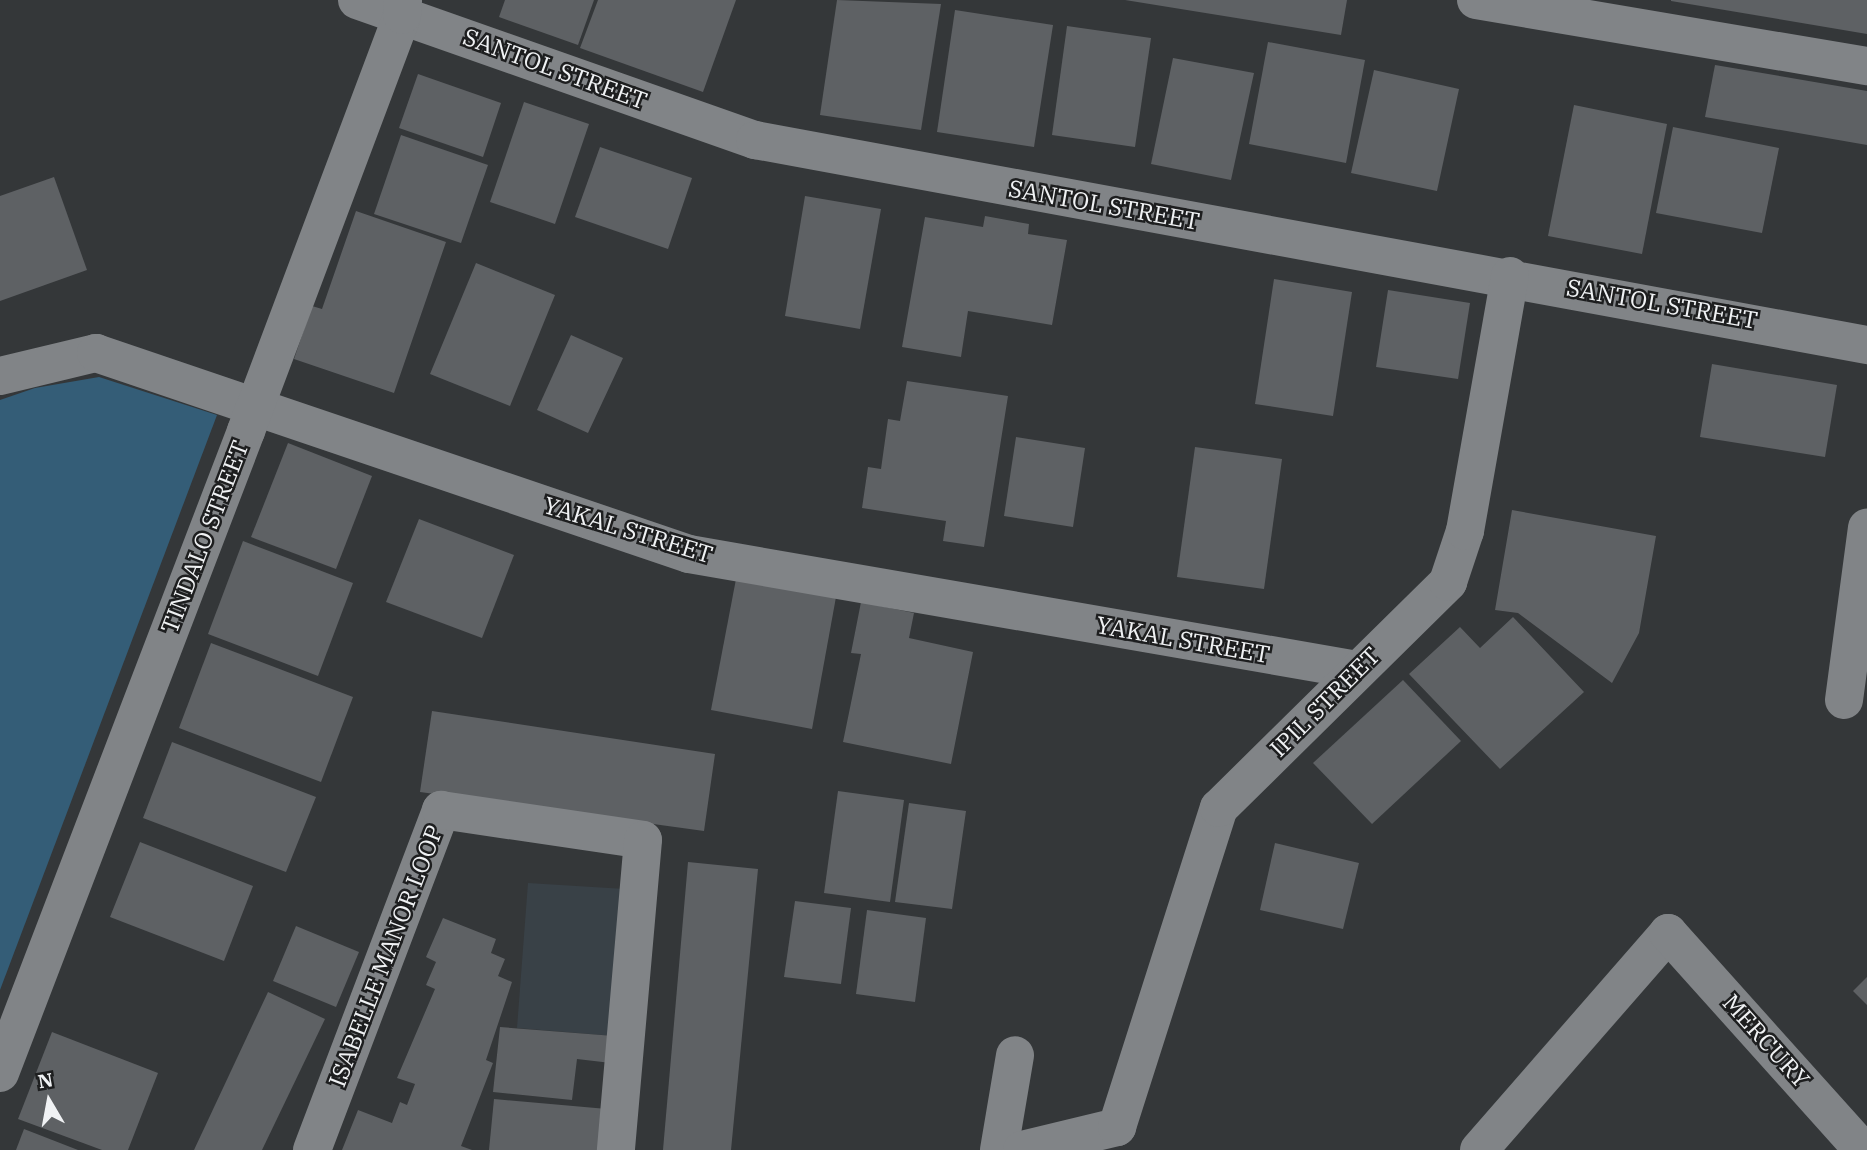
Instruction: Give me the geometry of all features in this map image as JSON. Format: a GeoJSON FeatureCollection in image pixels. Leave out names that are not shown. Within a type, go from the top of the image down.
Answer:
{"type":"FeatureCollection","features":[{"type":"Feature","properties":{"kind":"street","name":"SANTOL STREET"},"geometry":{"type":"LineString","coordinates":[[357,0],[402,7],[755,140],[1510,276],[1867,345]]}},
{"type":"Feature","properties":{"kind":"street"},"geometry":{"type":"LineString","coordinates":[[1476,0],[1867,66]]}},
{"type":"Feature","properties":{"kind":"street","name":"TINDALO STREET"},"geometry":{"type":"LineString","coordinates":[[0,1073],[256,404],[402,7]]}},
{"type":"Feature","properties":{"kind":"street","name":"IPIL STREET"},"geometry":{"type":"LineString","coordinates":[[1022,1150],[1117,1127],[1219,808],[1448,582],[1465,531],[1510,276]]}},
{"type":"Feature","properties":{"kind":"street","name":"YAKAL STREET"},"geometry":{"type":"LineString","coordinates":[[0,376],[96,353],[256,404],[689,554],[1357,670]]}},
{"type":"Feature","properties":{"kind":"street"},"geometry":{"type":"LineString","coordinates":[[1844,700],[1867,528]]}},
{"type":"Feature","properties":{"kind":"street","name":"ISABELLE MANOR LOOP"},"geometry":{"type":"LineString","coordinates":[[313,1150],[441,810],[643,840],[616,1150]]}},
{"type":"Feature","properties":{"kind":"street","name":"MERCURY"},"geometry":{"type":"LineString","coordinates":[[1479,1150],[1668,933],[1855,1138]]}},
{"type":"Feature","properties":{"kind":"street"},"geometry":{"type":"LineString","coordinates":[[999,1150],[1015,1055]]}},
{"type":"Feature","properties":{"kind":"shaded area"},"geometry":{"type":"Polygon","coordinates":[[[99,377],[217,415],[0,990],[0,400],[35,388],[99,377]]]}},
{"type":"Feature","properties":{"kind":"shaded area"},"geometry":{"type":"Polygon","coordinates":[[[528,883],[625,889],[614,1036],[517,1028],[528,883]]]}},
{"type":"Feature","properties":{"kind":"building"},"geometry":{"type":"Polygon","coordinates":[[[505,0],[594,0],[578,45],[499,17],[505,0]]]}},
{"type":"Feature","properties":{"kind":"building"},"geometry":{"type":"Polygon","coordinates":[[[598,0],[736,0],[703,92],[580,48],[598,0]]]}},
{"type":"Feature","properties":{"kind":"building"},"geometry":{"type":"Polygon","coordinates":[[[837,0],[941,4],[921,130],[820,115],[837,0]]]}},
{"type":"Feature","properties":{"kind":"building"},"geometry":{"type":"Polygon","coordinates":[[[1125,0],[1347,0],[1341,35],[1125,0]]]}},
{"type":"Feature","properties":{"kind":"building"},"geometry":{"type":"Polygon","coordinates":[[[1867,0],[1867,34],[1671,1],[1867,0]]]}},
{"type":"Feature","properties":{"kind":"building"},"geometry":{"type":"Polygon","coordinates":[[[955,10],[1053,25],[1034,147],[937,132],[955,10]]]}},
{"type":"Feature","properties":{"kind":"building"},"geometry":{"type":"Polygon","coordinates":[[[1067,26],[1151,38],[1135,147],[1052,135],[1067,26]]]}},
{"type":"Feature","properties":{"kind":"building"},"geometry":{"type":"Polygon","coordinates":[[[1268,42],[1365,60],[1346,163],[1249,144],[1268,42]]]}},
{"type":"Feature","properties":{"kind":"building"},"geometry":{"type":"Polygon","coordinates":[[[1173,58],[1254,73],[1231,180],[1151,164],[1173,58]]]}},
{"type":"Feature","properties":{"kind":"building"},"geometry":{"type":"Polygon","coordinates":[[[1715,65],[1867,91],[1867,145],[1705,117],[1715,65]]]}},
{"type":"Feature","properties":{"kind":"building"},"geometry":{"type":"Polygon","coordinates":[[[1374,70],[1459,89],[1437,191],[1351,173],[1374,70]]]}},
{"type":"Feature","properties":{"kind":"building"},"geometry":{"type":"Polygon","coordinates":[[[418,74],[501,103],[483,157],[399,128],[418,74]]]}},
{"type":"Feature","properties":{"kind":"building"},"geometry":{"type":"Polygon","coordinates":[[[524,102],[589,124],[555,224],[490,202],[524,102]]]}},
{"type":"Feature","properties":{"kind":"building"},"geometry":{"type":"Polygon","coordinates":[[[1574,105],[1667,124],[1642,254],[1548,236],[1574,105]]]}},
{"type":"Feature","properties":{"kind":"building"},"geometry":{"type":"Polygon","coordinates":[[[1673,127],[1779,148],[1762,233],[1656,213],[1673,127]]]}},
{"type":"Feature","properties":{"kind":"building"},"geometry":{"type":"Polygon","coordinates":[[[401,135],[488,165],[461,243],[374,214],[401,135]]]}},
{"type":"Feature","properties":{"kind":"building"},"geometry":{"type":"Polygon","coordinates":[[[600,147],[692,178],[668,249],[575,217],[600,147]]]}},
{"type":"Feature","properties":{"kind":"building"},"geometry":{"type":"Polygon","coordinates":[[[54,177],[87,270],[0,301],[0,196],[54,177]]]}},
{"type":"Feature","properties":{"kind":"building"},"geometry":{"type":"Polygon","coordinates":[[[805,196],[881,209],[860,329],[785,316],[805,196]]]}},
{"type":"Feature","properties":{"kind":"building"},"geometry":{"type":"Polygon","coordinates":[[[356,211],[446,242],[394,393],[294,359],[312,306],[322,309],[356,211]]]}},
{"type":"Feature","properties":{"kind":"building"},"geometry":{"type":"Polygon","coordinates":[[[985,216],[1029,224],[1028,234],[1067,240],[1052,325],[968,311],[961,357],[902,347],[925,217],[983,227],[985,216]]]}},
{"type":"Feature","properties":{"kind":"building"},"geometry":{"type":"Polygon","coordinates":[[[476,263],[555,295],[510,406],[430,374],[476,263]]]}},
{"type":"Feature","properties":{"kind":"building"},"geometry":{"type":"Polygon","coordinates":[[[1274,279],[1352,292],[1333,416],[1255,404],[1274,279]]]}},
{"type":"Feature","properties":{"kind":"building"},"geometry":{"type":"Polygon","coordinates":[[[1388,290],[1470,303],[1458,379],[1376,367],[1388,290]]]}},
{"type":"Feature","properties":{"kind":"building"},"geometry":{"type":"Polygon","coordinates":[[[571,335],[623,358],[588,433],[537,410],[571,335]]]}},
{"type":"Feature","properties":{"kind":"building"},"geometry":{"type":"Polygon","coordinates":[[[1712,364],[1837,385],[1825,457],[1700,437],[1712,364]]]}},
{"type":"Feature","properties":{"kind":"building"},"geometry":{"type":"Polygon","coordinates":[[[907,381],[1008,396],[984,547],[943,541],[946,521],[862,508],[868,467],[881,469],[888,419],[900,421],[907,381]]]}},
{"type":"Feature","properties":{"kind":"building"},"geometry":{"type":"Polygon","coordinates":[[[1016,437],[1085,448],[1073,527],[1004,516],[1016,437]]]}},
{"type":"Feature","properties":{"kind":"building"},"geometry":{"type":"Polygon","coordinates":[[[288,443],[372,476],[336,569],[251,537],[288,443]]]}},
{"type":"Feature","properties":{"kind":"building"},"geometry":{"type":"Polygon","coordinates":[[[1195,447],[1282,459],[1264,589],[1177,577],[1195,447]]]}},
{"type":"Feature","properties":{"kind":"building"},"geometry":{"type":"Polygon","coordinates":[[[1512,510],[1656,536],[1639,633],[1612,683],[1518,613],[1495,610],[1512,510]]]}},
{"type":"Feature","properties":{"kind":"building"},"geometry":{"type":"Polygon","coordinates":[[[419,519],[514,555],[482,638],[386,602],[419,519]]]}},
{"type":"Feature","properties":{"kind":"building"},"geometry":{"type":"Polygon","coordinates":[[[243,541],[353,583],[318,676],[208,634],[243,541]]]}},
{"type":"Feature","properties":{"kind":"building"},"geometry":{"type":"Polygon","coordinates":[[[736,579],[836,597],[812,729],[711,710],[736,579]]]}},
{"type":"Feature","properties":{"kind":"building"},"geometry":{"type":"Polygon","coordinates":[[[861,602],[914,613],[909,638],[973,652],[951,764],[843,742],[861,654],[851,653],[861,602]]]}},
{"type":"Feature","properties":{"kind":"building"},"geometry":{"type":"Polygon","coordinates":[[[1513,617],[1584,692],[1500,769],[1409,674],[1460,627],[1480,648],[1513,617]]]}},
{"type":"Feature","properties":{"kind":"building"},"geometry":{"type":"Polygon","coordinates":[[[211,643],[353,697],[321,782],[179,728],[211,643]]]}},
{"type":"Feature","properties":{"kind":"building"},"geometry":{"type":"Polygon","coordinates":[[[1403,680],[1461,741],[1372,824],[1313,763],[1403,680]]]}},
{"type":"Feature","properties":{"kind":"building"},"geometry":{"type":"Polygon","coordinates":[[[432,711],[715,754],[704,831],[420,792],[432,711]]]}},
{"type":"Feature","properties":{"kind":"building"},"geometry":{"type":"Polygon","coordinates":[[[172,742],[316,797],[286,872],[143,818],[172,742]]]}},
{"type":"Feature","properties":{"kind":"building"},"geometry":{"type":"Polygon","coordinates":[[[838,791],[904,800],[890,902],[824,893],[838,791]]]}},
{"type":"Feature","properties":{"kind":"building"},"geometry":{"type":"Polygon","coordinates":[[[909,803],[966,811],[952,909],[895,902],[909,803]]]}},
{"type":"Feature","properties":{"kind":"building"},"geometry":{"type":"Polygon","coordinates":[[[140,842],[253,886],[224,961],[110,917],[140,842]]]}},
{"type":"Feature","properties":{"kind":"building"},"geometry":{"type":"Polygon","coordinates":[[[1275,843],[1359,863],[1343,929],[1260,910],[1275,843]]]}},
{"type":"Feature","properties":{"kind":"building"},"geometry":{"type":"Polygon","coordinates":[[[688,862],[758,869],[731,1150],[663,1150],[688,862]]]}},
{"type":"Feature","properties":{"kind":"building"},"geometry":{"type":"Polygon","coordinates":[[[795,901],[851,908],[841,984],[784,977],[795,901]]]}},
{"type":"Feature","properties":{"kind":"building"},"geometry":{"type":"Polygon","coordinates":[[[867,910],[926,918],[915,1002],[856,994],[867,910]]]}},
{"type":"Feature","properties":{"kind":"building"},"geometry":{"type":"Polygon","coordinates":[[[443,918],[496,939],[491,953],[505,959],[498,976],[512,982],[486,1060],[493,1063],[461,1146],[472,1150],[342,1150],[358,1110],[392,1123],[400,1102],[407,1105],[415,1084],[397,1078],[435,989],[426,985],[436,962],[426,957],[443,918]]]}},
{"type":"Feature","properties":{"kind":"building"},"geometry":{"type":"Polygon","coordinates":[[[296,926],[359,952],[336,1007],[273,981],[296,926]]]}},
{"type":"Feature","properties":{"kind":"building"},"geometry":{"type":"Polygon","coordinates":[[[1867,977],[1867,1005],[1853,991],[1867,977]]]}},
{"type":"Feature","properties":{"kind":"building"},"geometry":{"type":"Polygon","coordinates":[[[268,992],[325,1019],[262,1150],[194,1150],[268,992]]]}},
{"type":"Feature","properties":{"kind":"building"},"geometry":{"type":"Polygon","coordinates":[[[500,1027],[614,1036],[611,1063],[577,1059],[572,1100],[493,1092],[500,1027]]]}},
{"type":"Feature","properties":{"kind":"building"},"geometry":{"type":"Polygon","coordinates":[[[52,1032],[158,1073],[128,1150],[102,1150],[18,1119],[52,1032]]]}},
{"type":"Feature","properties":{"kind":"building"},"geometry":{"type":"Polygon","coordinates":[[[494,1099],[607,1109],[603,1150],[489,1150],[494,1099]]]}},
{"type":"Feature","properties":{"kind":"building"},"geometry":{"type":"Polygon","coordinates":[[[24,1129],[78,1150],[16,1150],[24,1129]]]}}]}
